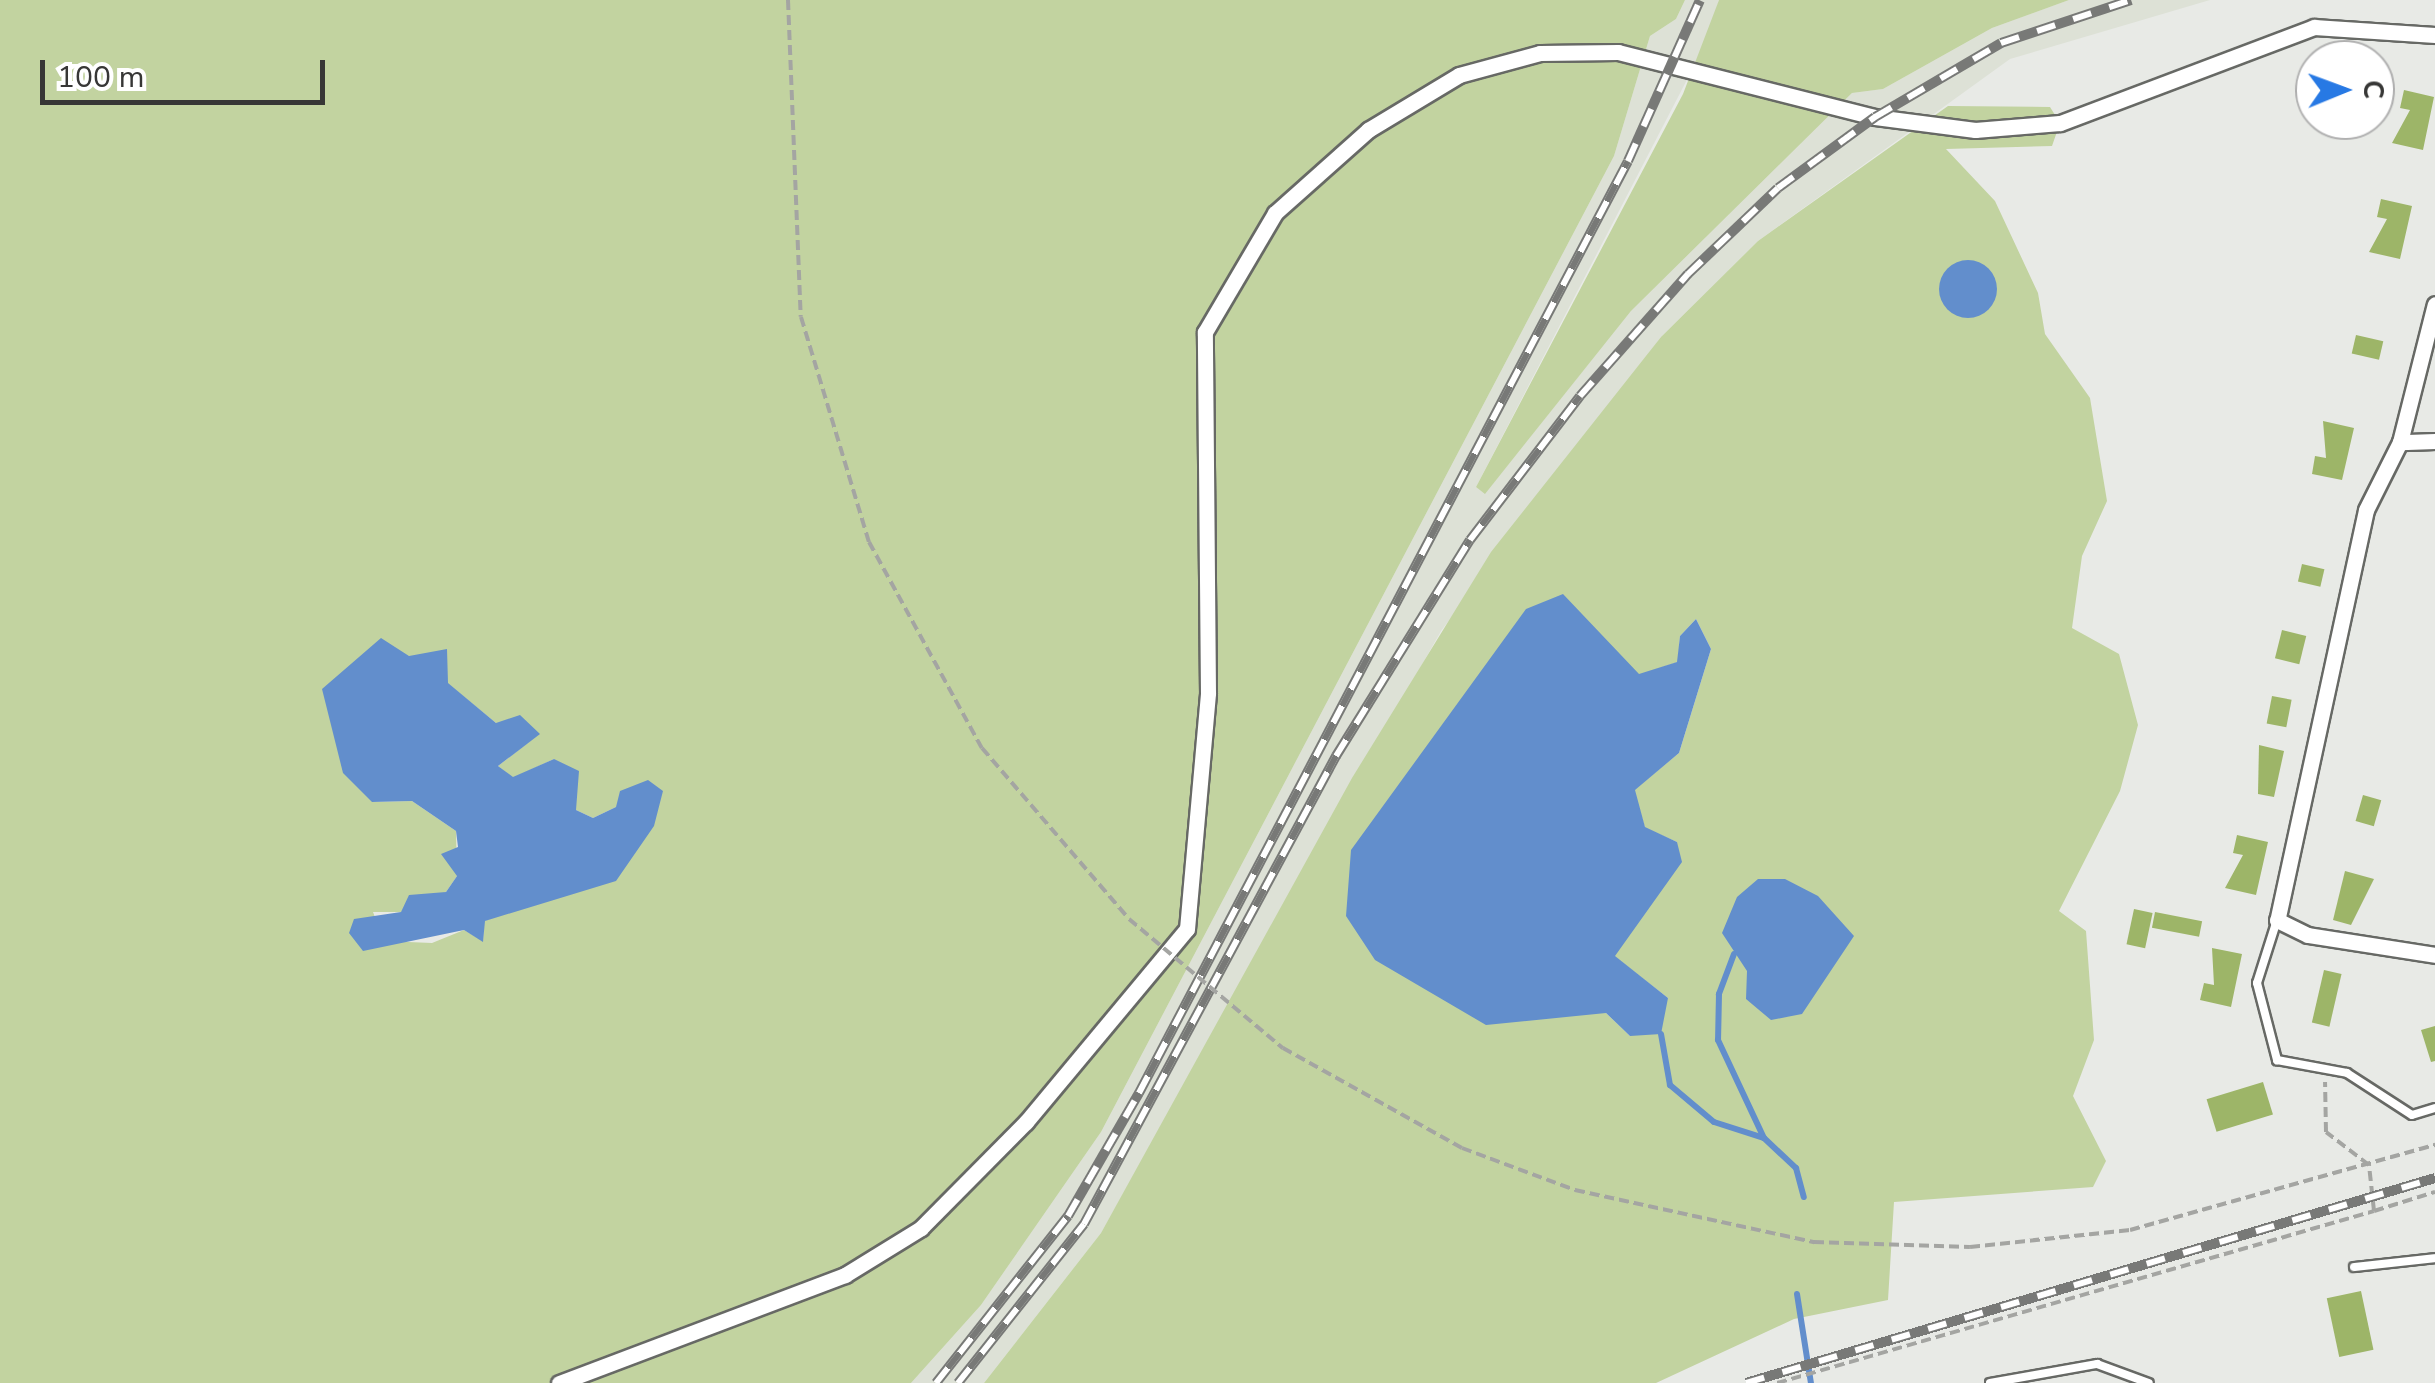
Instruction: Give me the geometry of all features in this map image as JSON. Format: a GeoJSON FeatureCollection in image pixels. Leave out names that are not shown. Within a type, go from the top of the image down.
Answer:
{"type":"FeatureCollection","features":[{"type":"Feature","properties":{"kind":"street"},"geometry":{"type":"LineString","coordinates":[[560,1383],[845,1275],[922,1228],[1026,1122],[1188,928],[1208,693],[1206,332],[1275,212],[1368,130],[1459,75],[1540,53],[1618,52],[1874,117],[1975,130],[2060,123],[2314,27],[2435,35]]}},
{"type":"Feature","properties":{"kind":"street"},"geometry":{"type":"LineString","coordinates":[[2435,304],[2400,442],[2366,510],[2277,920],[2308,934],[2435,955]]}},
{"type":"Feature","properties":{"kind":"street"},"geometry":{"type":"LineString","coordinates":[[2400,442],[2435,441]]}},
{"type":"Feature","properties":{"kind":"lane"},"geometry":{"type":"LineString","coordinates":[[2277,920],[2257,983],[2277,1060],[2326,1068],[2370,1084],[2412,1116],[2435,1108]]}},
{"type":"Feature","properties":{"kind":"lane"},"geometry":{"type":"LineString","coordinates":[[2354,1267],[2435,1258]]}},
{"type":"Feature","properties":{"kind":"lane"},"geometry":{"type":"LineString","coordinates":[[1990,1383],[2097,1364],[2149,1383]]}},
{"type":"Feature","properties":{"kind":"path"},"geometry":{"type":"LineString","coordinates":[[788,0],[801,317],[869,542],[982,748],[1129,919],[1283,1048],[1462,1148],[1575,1190],[1814,1242],[1970,1247],[2130,1230],[2435,1145]]}},
{"type":"Feature","properties":{"kind":"path"},"geometry":{"type":"LineString","coordinates":[[2326,1068],[2329,1139],[2370,1165]]}},
{"type":"Feature","properties":{"kind":"path"},"geometry":{"type":"LineString","coordinates":[[2370,1165],[2374,1211]]}},
{"type":"Feature","properties":{"kind":"path"},"geometry":{"type":"LineString","coordinates":[[1777,1383],[2435,1192]]}},
{"type":"Feature","properties":{"kind":"shaded area"},"geometry":{"type":"Polygon","coordinates":[[[1685,0],[1719,0],[1706,43],[1476,487],[1485,493],[1631,311],[1852,93],[1883,89],[1992,28],[2069,0],[2210,0],[2010,59],[1758,241],[1661,337],[1441,631],[1101,1233],[984,1383],[911,1383],[981,1305],[1101,1132],[1614,156],[1650,36],[1676,19],[1685,0]]]}},
{"type":"Feature","properties":{"kind":"green space"},"geometry":{"type":"Polygon","coordinates":[[[0,0],[1685,0],[1676,19],[1650,36],[1614,156],[1101,1132],[981,1305],[911,1383],[0,1383],[0,0]],[[447,683],[372,802],[412,801],[456,831],[457,876],[446,892],[401,912],[373,912],[384,941],[432,943],[464,930],[483,941],[484,921],[563,893],[616,807],[593,818],[576,810],[554,759],[513,778],[498,766],[539,734],[496,723],[447,683]]]}},
{"type":"Feature","properties":{"kind":"green space"},"geometry":{"type":"Polygon","coordinates":[[[1719,0],[2069,0],[1992,28],[1883,89],[1852,93],[1631,311],[1485,494],[1476,487],[1683,94],[1719,0]]]}},
{"type":"Feature","properties":{"kind":"green space"},"geometry":{"type":"Polygon","coordinates":[[[1948,106],[2050,107],[2060,123],[2052,146],[1946,149],[1995,201],[2038,293],[2045,334],[2090,398],[2107,501],[2082,556],[2072,628],[2119,654],[2138,725],[2120,791],[2059,911],[2086,931],[2094,1040],[2073,1096],[2106,1161],[2093,1187],[1894,1202],[1888,1300],[1794,1319],[1656,1383],[984,1383],[1101,1233],[1352,778],[1491,552],[1661,337],[1758,241],[1948,106]],[[1696,619],[1680,636],[1678,662],[1639,675],[1606,1013],[1630,1036],[1668,998],[1614,956],[1677,842],[1645,828],[1634,790],[1679,753],[1711,649],[1696,619]]]}},
{"type":"Feature","properties":{"kind":"water"},"geometry":{"type":"Polygon","coordinates":[[[1968,260],[1989,268],[1997,289],[1989,310],[1968,318],[1947,310],[1939,289],[1947,268],[1968,260]]]}},
{"type":"Feature","properties":{"kind":"water"},"geometry":{"type":"Polygon","coordinates":[[[1563,594],[1639,674],[1677,662],[1680,636],[1696,619],[1711,649],[1679,753],[1635,790],[1645,827],[1677,842],[1682,862],[1615,956],[1668,998],[1661,1034],[1630,1036],[1606,1013],[1486,1025],[1375,960],[1346,916],[1351,850],[1526,609],[1563,594]]]}},
{"type":"Feature","properties":{"kind":"water"},"geometry":{"type":"Polygon","coordinates":[[[381,638],[409,656],[447,649],[448,683],[496,723],[520,715],[540,734],[498,766],[513,777],[554,759],[579,771],[576,810],[593,818],[616,807],[620,791],[648,780],[663,791],[654,826],[616,881],[485,921],[483,942],[464,930],[363,951],[349,933],[354,919],[401,912],[409,895],[446,892],[457,876],[441,854],[458,847],[456,831],[412,801],[372,802],[343,773],[322,689],[381,638]]]}},
{"type":"Feature","properties":{"kind":"water"},"geometry":{"type":"Polygon","coordinates":[[[1758,879],[1785,879],[1818,896],[1854,936],[1802,1014],[1771,1020],[1746,999],[1747,971],[1722,933],[1737,897],[1758,879]]]}},
{"type":"Feature","properties":{"kind":"building"},"geometry":{"type":"Polygon","coordinates":[[[2404,90],[2434,97],[2423,150],[2392,143],[2410,110],[2400,108],[2404,90]]]}},
{"type":"Feature","properties":{"kind":"building"},"geometry":{"type":"Polygon","coordinates":[[[2381,199],[2412,206],[2400,259],[2369,252],[2387,219],[2377,217],[2381,199]]]}},
{"type":"Feature","properties":{"kind":"building"},"geometry":{"type":"Polygon","coordinates":[[[2356,335],[2383,341],[2379,360],[2352,354],[2356,335]]]}},
{"type":"Feature","properties":{"kind":"building"},"geometry":{"type":"Polygon","coordinates":[[[2323,421],[2354,428],[2342,480],[2312,474],[2315,456],[2326,458],[2323,421]]]}},
{"type":"Feature","properties":{"kind":"building"},"geometry":{"type":"Polygon","coordinates":[[[2302,564],[2324,569],[2320,587],[2298,582],[2302,564]]]}},
{"type":"Feature","properties":{"kind":"building"},"geometry":{"type":"Polygon","coordinates":[[[2282,630],[2306,636],[2299,664],[2275,658],[2282,630]]]}},
{"type":"Feature","properties":{"kind":"building"},"geometry":{"type":"Polygon","coordinates":[[[2272,696],[2292,700],[2286,727],[2267,723],[2272,696]]]}},
{"type":"Feature","properties":{"kind":"building"},"geometry":{"type":"Polygon","coordinates":[[[2259,745],[2284,751],[2274,797],[2258,794],[2259,745]]]}},
{"type":"Feature","properties":{"kind":"building"},"geometry":{"type":"Polygon","coordinates":[[[2363,795],[2381,800],[2374,826],[2356,821],[2363,795]]]}},
{"type":"Feature","properties":{"kind":"building"},"geometry":{"type":"Polygon","coordinates":[[[2237,835],[2268,842],[2256,895],[2225,888],[2243,855],[2233,853],[2237,835]]]}},
{"type":"Feature","properties":{"kind":"building"},"geometry":{"type":"Polygon","coordinates":[[[2345,871],[2374,879],[2351,925],[2333,920],[2345,871]]]}},
{"type":"Feature","properties":{"kind":"building"},"geometry":{"type":"Polygon","coordinates":[[[2134,909],[2153,913],[2145,948],[2127,944],[2134,909]]]}},
{"type":"Feature","properties":{"kind":"building"},"geometry":{"type":"Polygon","coordinates":[[[2155,912],[2202,921],[2199,937],[2152,928],[2155,912]]]}},
{"type":"Feature","properties":{"kind":"building"},"geometry":{"type":"Polygon","coordinates":[[[2212,948],[2242,954],[2231,1007],[2200,1000],[2204,983],[2214,985],[2212,948]]]}},
{"type":"Feature","properties":{"kind":"building"},"geometry":{"type":"Polygon","coordinates":[[[2324,970],[2342,974],[2329,1027],[2312,1023],[2324,970]]]}},
{"type":"Feature","properties":{"kind":"building"},"geometry":{"type":"Polygon","coordinates":[[[2435,1026],[2435,1061],[2431,1062],[2421,1030],[2435,1026]]]}},
{"type":"Feature","properties":{"kind":"building"},"geometry":{"type":"Polygon","coordinates":[[[2263,1082],[2273,1115],[2217,1132],[2207,1099],[2263,1082]]]}},
{"type":"Feature","properties":{"kind":"building"},"geometry":{"type":"Polygon","coordinates":[[[2361,1291],[2373,1350],[2339,1357],[2327,1298],[2361,1291]]]}},
{"type":"Feature","properties":{"kind":"waterway"},"geometry":{"type":"LineString","coordinates":[[1734,954],[1719,994],[1718,1040],[1764,1138]]}},
{"type":"Feature","properties":{"kind":"waterway"},"geometry":{"type":"LineString","coordinates":[[1661,1034],[1670,1085],[1714,1122],[1764,1138],[1796,1168],[1804,1197]]}},
{"type":"Feature","properties":{"kind":"waterway"},"geometry":{"type":"LineString","coordinates":[[1797,1294],[1811,1383]]}},
{"type":"Feature","properties":{"kind":"railway"},"geometry":{"type":"LineString","coordinates":[[936,1383],[1068,1216],[1139,1093],[1628,161],[1700,0]]}},
{"type":"Feature","properties":{"kind":"railway"},"geometry":{"type":"LineString","coordinates":[[958,1383],[1084,1224],[1336,756],[1470,540],[1580,396],[1688,274],[1778,188],[1875,117],[2001,43],[2131,0]]}},
{"type":"Feature","properties":{"kind":"railway"},"geometry":{"type":"LineString","coordinates":[[1746,1383],[2435,1178]]}}]}
